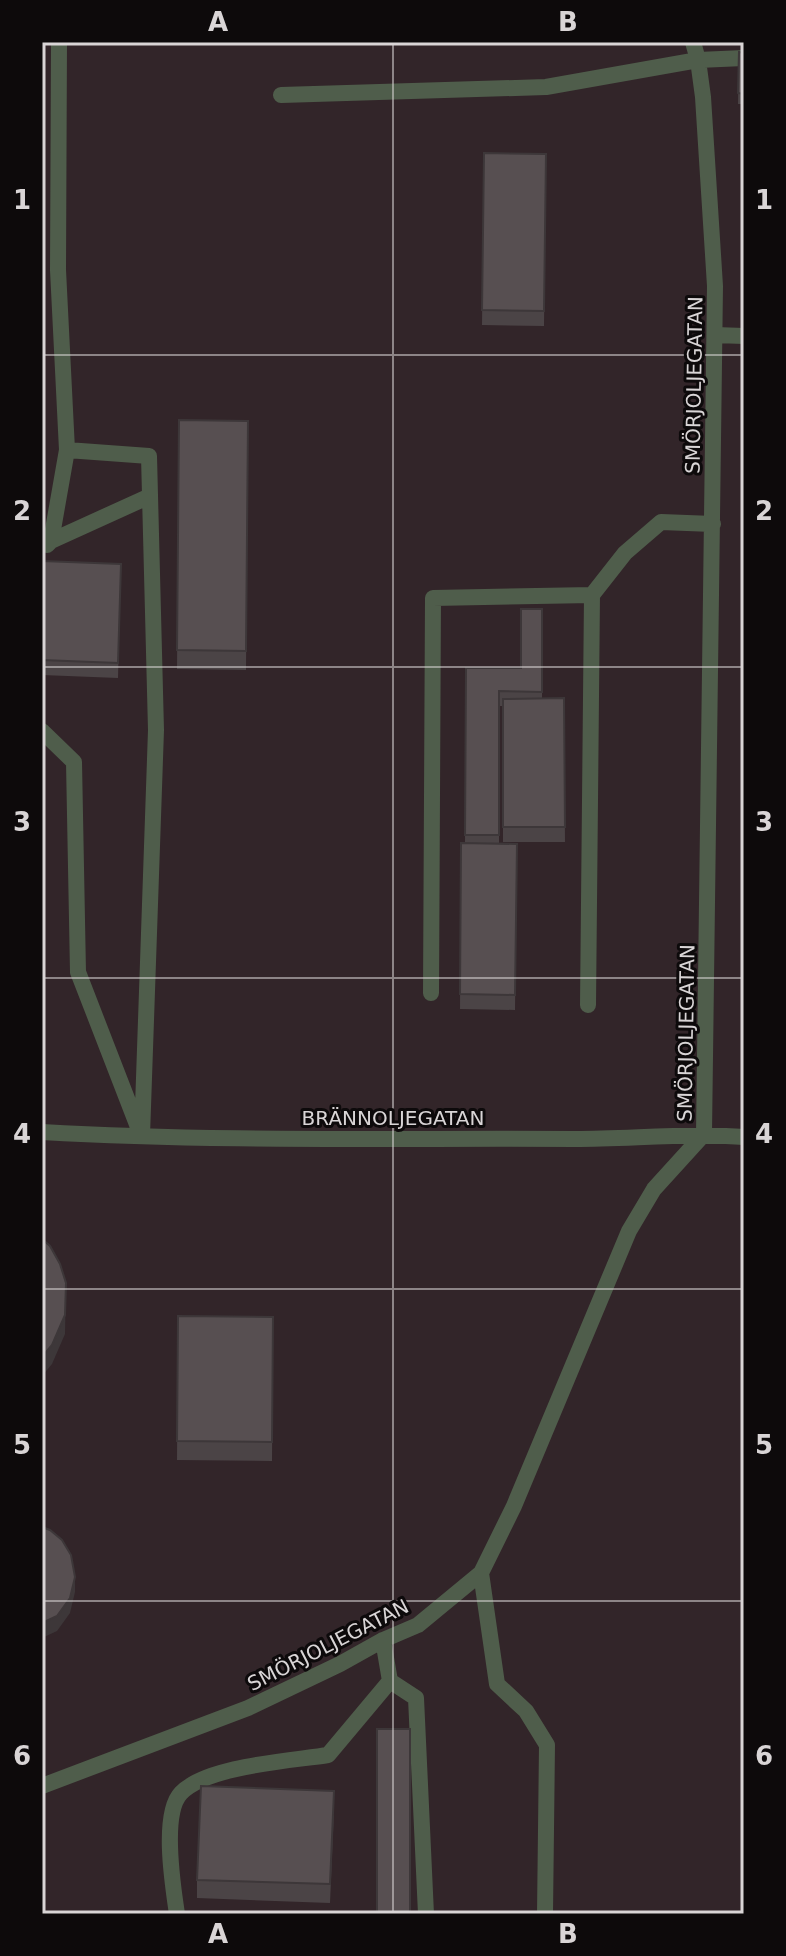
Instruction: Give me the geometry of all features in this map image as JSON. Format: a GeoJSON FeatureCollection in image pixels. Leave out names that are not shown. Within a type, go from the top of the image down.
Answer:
{"type":"FeatureCollection","features":[{"type":"Feature","properties":{"kind":"lane"},"geometry":{"type":"LineString","coordinates":[[45,544],[67,450],[58,270],[59,42]]}},
{"type":"Feature","properties":{"kind":"lane","name":"SMÖRJOLJEGATAN"},"geometry":{"type":"LineString","coordinates":[[42,1786],[248,1708],[340,1664],[418,1625],[481,1573],[532,1465],[629,1231],[654,1189],[704,1134],[715,335],[710,195],[698,60],[693,42]]}},
{"type":"Feature","properties":{"kind":"lane"},"geometry":{"type":"LineString","coordinates":[[281,95],[546,87],[698,60],[744,58]]}},
{"type":"Feature","properties":{"kind":"lane"},"geometry":{"type":"LineString","coordinates":[[715,335],[744,336]]}},
{"type":"Feature","properties":{"kind":"lane"},"geometry":{"type":"LineString","coordinates":[[67,450],[149,456],[156,730],[142,1136]]}},
{"type":"Feature","properties":{"kind":"lane"},"geometry":{"type":"LineString","coordinates":[[45,544],[150,496]]}},
{"type":"Feature","properties":{"kind":"lane"},"geometry":{"type":"LineString","coordinates":[[588,1005],[592,595],[625,553],[661,522],[713,524]]}},
{"type":"Feature","properties":{"kind":"lane"},"geometry":{"type":"LineString","coordinates":[[431,993],[433,598],[592,595]]}},
{"type":"Feature","properties":{"kind":"lane"},"geometry":{"type":"LineString","coordinates":[[42,731],[74,762],[78,972],[142,1136]]}},
{"type":"Feature","properties":{"kind":"lane","name":"BRÄNNOLJEGATAN"},"geometry":{"type":"LineString","coordinates":[[42,1132],[142,1136],[620,1139],[704,1134],[744,1137]]}},
{"type":"Feature","properties":{"kind":"lane"},"geometry":{"type":"LineString","coordinates":[[481,1573],[497,1684],[526,1711],[547,1745],[545,1914]]}},
{"type":"Feature","properties":{"kind":"lane"},"geometry":{"type":"LineString","coordinates":[[383,1640],[390,1681],[416,1698],[426,1914]]}},
{"type":"Feature","properties":{"kind":"lane"},"geometry":{"type":"LineString","coordinates":[[177,1914],[171,1875],[172,1817],[179,1794],[208,1774],[328,1755],[390,1681]]}},
{"type":"Feature","properties":{"kind":"shaded area"},"geometry":{"type":"Polygon","coordinates":[[[42,42],[744,42],[744,1914],[42,1914],[42,42]]]}},
{"type":"Feature","properties":{"kind":"building"},"geometry":{"type":"Polygon","coordinates":[[[739,52],[744,53],[744,94],[738,93],[739,52]]]}},
{"type":"Feature","properties":{"kind":"building"},"geometry":{"type":"Polygon","coordinates":[[[484,153],[546,154],[544,311],[482,310],[484,153]]]}},
{"type":"Feature","properties":{"kind":"building"},"geometry":{"type":"Polygon","coordinates":[[[179,420],[248,421],[246,651],[177,650],[179,420]]]}},
{"type":"Feature","properties":{"kind":"building"},"geometry":{"type":"Polygon","coordinates":[[[42,561],[121,564],[118,663],[42,660],[42,561]]]}},
{"type":"Feature","properties":{"kind":"building"},"geometry":{"type":"Polygon","coordinates":[[[521,609],[542,609],[542,692],[499,691],[499,835],[465,835],[466,668],[521,668],[521,609]]]}},
{"type":"Feature","properties":{"kind":"building"},"geometry":{"type":"Polygon","coordinates":[[[564,698],[565,827],[503,827],[503,699],[564,698]]]}},
{"type":"Feature","properties":{"kind":"building"},"geometry":{"type":"Polygon","coordinates":[[[461,843],[517,844],[515,995],[460,994],[461,843]]]}},
{"type":"Feature","properties":{"kind":"building"},"geometry":{"type":"Polygon","coordinates":[[[42,1239],[50,1246],[60,1264],[66,1283],[65,1315],[52,1345],[42,1357],[42,1239]]]}},
{"type":"Feature","properties":{"kind":"building"},"geometry":{"type":"Polygon","coordinates":[[[178,1316],[273,1317],[272,1442],[177,1441],[178,1316]]]}},
{"type":"Feature","properties":{"kind":"building"},"geometry":{"type":"Polygon","coordinates":[[[42,1527],[62,1540],[71,1555],[75,1577],[70,1598],[57,1616],[42,1623],[42,1527]]]}},
{"type":"Feature","properties":{"kind":"building"},"geometry":{"type":"Polygon","coordinates":[[[377,1729],[410,1729],[410,1913],[377,1914],[377,1729]]]}},
{"type":"Feature","properties":{"kind":"building"},"geometry":{"type":"Polygon","coordinates":[[[201,1786],[334,1791],[330,1884],[197,1880],[201,1786]]]}}]}
